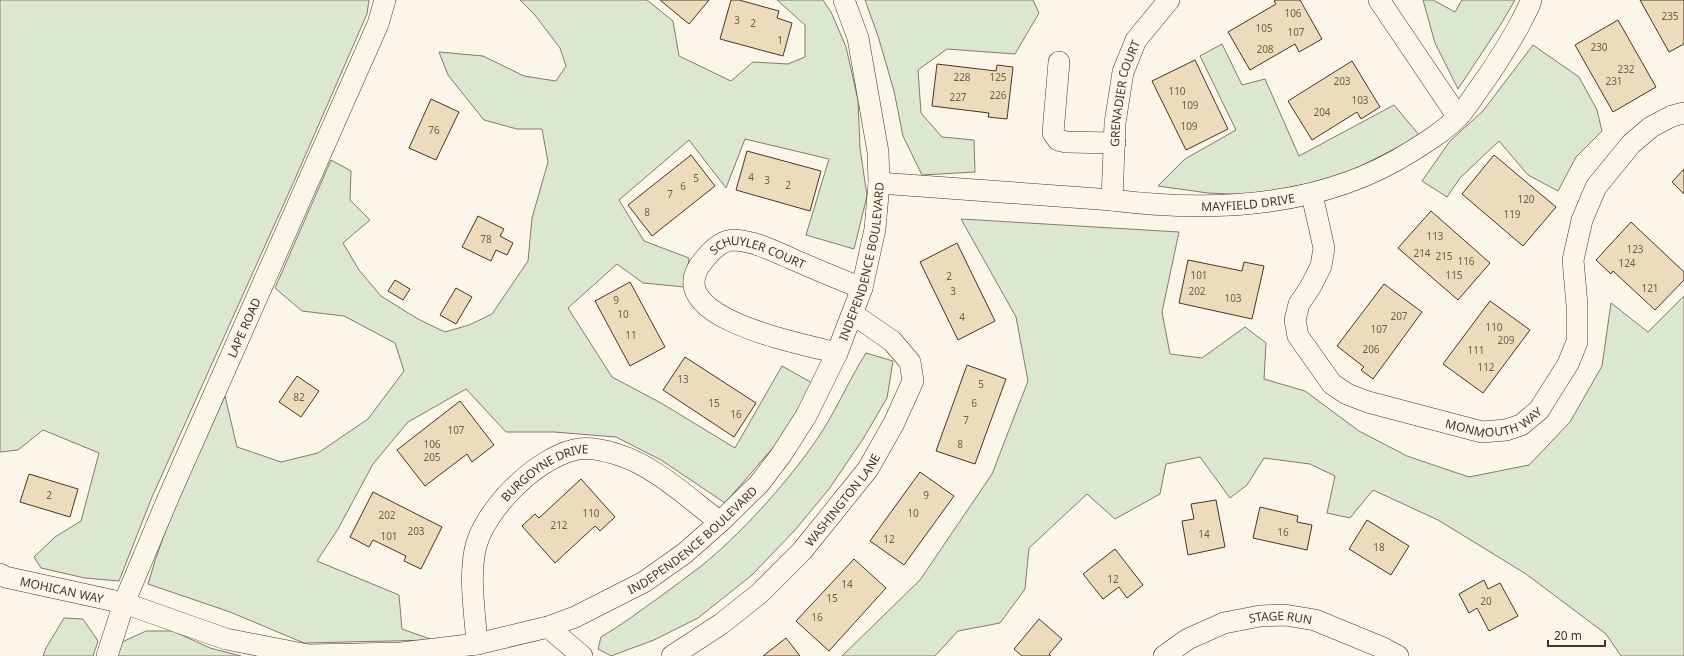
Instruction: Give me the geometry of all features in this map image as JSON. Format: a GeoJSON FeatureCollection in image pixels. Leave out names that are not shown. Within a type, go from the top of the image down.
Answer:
{"type":"FeatureCollection","features":[{"type":"Feature","properties":{"kind":"street","name":"LAPE ROAD"},"geometry":{"type":"LineString","coordinates":[[107,656],[124,603],[169,496],[375,31],[385,0]]}},
{"type":"Feature","properties":{"kind":"street","name":"INDEPENDENCE BOULEVARD"},"geometry":{"type":"LineString","coordinates":[[124,603],[226,639],[308,655],[401,653],[477,644],[548,627],[575,617],[644,582],[685,553],[759,484],[781,455],[806,416],[837,352],[862,288],[875,229],[878,183],[878,152],[858,38],[844,0]]}},
{"type":"Feature","properties":{"kind":"street","name":"GRENADIER COURT"},"geometry":{"type":"LineString","coordinates":[[1112,200],[1115,123],[1123,72],[1136,40],[1169,0]]}},
{"type":"Feature","properties":{"kind":"street"},"geometry":{"type":"LineString","coordinates":[[1379,0],[1458,117]]}},
{"type":"Feature","properties":{"kind":"street","name":"MAYFIELD DRIVE"},"geometry":{"type":"LineString","coordinates":[[878,183],[1112,200],[1135,203],[1215,206],[1265,202],[1312,195],[1360,179],[1394,163],[1434,137],[1458,117],[1507,49],[1531,0]]}},
{"type":"Feature","properties":{"kind":"street"},"geometry":{"type":"LineString","coordinates":[[1059,62],[1053,133],[1058,140],[1066,142],[1115,143]]}},
{"type":"Feature","properties":{"kind":"street","name":"MONMOUTH WAY"},"geometry":{"type":"LineString","coordinates":[[1312,195],[1324,248],[1321,266],[1311,286],[1298,304],[1295,320],[1298,336],[1332,384],[1348,394],[1368,402],[1482,432],[1506,430],[1522,425],[1539,410],[1568,364],[1577,342],[1577,305],[1573,260],[1582,220],[1596,187],[1631,144],[1651,127],[1672,116],[1684,114]]}},
{"type":"Feature","properties":{"kind":"street","name":"SCHUYLER COURT"},"geometry":{"type":"LineString","coordinates":[[837,352],[754,331],[722,318],[704,304],[695,293],[694,277],[699,266],[714,248],[733,240],[762,246],[862,288]]}},
{"type":"Feature","properties":{"kind":"street","name":"WASHINGTON LANE"},"geometry":{"type":"LineString","coordinates":[[672,656],[721,624],[760,593],[802,551],[868,469],[894,423],[913,381],[910,362],[892,341],[853,314]]}},
{"type":"Feature","properties":{"kind":"street","name":"BURGOYNE DRIVE"},"geometry":{"type":"LineString","coordinates":[[477,644],[472,576],[475,549],[483,529],[497,507],[517,485],[553,458],[574,450],[587,448],[615,454],[635,461],[654,473],[720,522]]}},
{"type":"Feature","properties":{"kind":"street","name":"MOHICAN WAY"},"geometry":{"type":"LineString","coordinates":[[0,574],[5,577],[124,603]]}},
{"type":"Feature","properties":{"kind":"street","name":"STAGE RUN"},"geometry":{"type":"LineString","coordinates":[[1164,656],[1188,639],[1224,623],[1260,616],[1285,615],[1315,620],[1383,648],[1398,656]]}},
{"type":"Feature","properties":{"kind":"street"},"geometry":{"type":"LineString","coordinates":[[548,627],[582,656]]}},
{"type":"Feature","properties":{"kind":"green space"},"geometry":{"type":"Polygon","coordinates":[[[0,0],[369,0],[367,14],[295,179],[152,497],[119,581],[85,578],[41,568],[34,557],[55,537],[81,521],[99,453],[43,430],[18,450],[0,452],[0,0]]]}},
{"type":"Feature","properties":{"kind":"green space"},"geometry":{"type":"Polygon","coordinates":[[[520,0],[647,0],[673,21],[679,56],[731,81],[753,62],[788,64],[805,57],[805,25],[777,0],[823,0],[831,12],[846,47],[858,100],[860,148],[867,196],[854,249],[806,235],[829,159],[745,139],[726,188],[689,140],[619,200],[644,241],[689,258],[685,287],[643,283],[617,264],[568,308],[612,377],[661,403],[735,448],[782,366],[814,384],[778,442],[725,503],[661,460],[616,437],[554,432],[506,432],[466,389],[408,422],[373,464],[338,529],[317,561],[399,595],[402,629],[433,640],[304,643],[230,612],[148,584],[155,560],[173,512],[225,396],[237,447],[281,462],[318,453],[368,419],[404,371],[395,343],[344,316],[302,311],[275,288],[331,160],[351,171],[350,200],[370,220],[343,243],[359,270],[381,296],[418,319],[445,332],[469,325],[492,314],[528,261],[532,218],[548,162],[542,129],[517,129],[484,120],[448,75],[439,52],[483,56],[524,76],[556,81],[566,66],[560,48],[534,14],[520,0]]]}},
{"type":"Feature","properties":{"kind":"green space"},"geometry":{"type":"Polygon","coordinates":[[[865,0],[1033,0],[1039,13],[1015,54],[947,49],[918,70],[921,113],[942,137],[974,140],[975,172],[922,175],[903,136],[894,91],[878,36],[865,0]]]}},
{"type":"Feature","properties":{"kind":"green space"},"geometry":{"type":"Polygon","coordinates":[[[1423,0],[1433,0],[1455,12],[1462,0],[1515,0],[1458,89],[1435,43],[1423,0]]]}},
{"type":"Feature","properties":{"kind":"green space"},"geometry":{"type":"Polygon","coordinates":[[[1222,44],[1242,85],[1265,79],[1299,156],[1394,105],[1420,136],[1337,178],[1250,195],[1208,193],[1158,186],[1185,159],[1236,130],[1200,56],[1222,44]]]}},
{"type":"Feature","properties":{"kind":"green space"},"geometry":{"type":"Polygon","coordinates":[[[1533,45],[1579,77],[1597,110],[1602,131],[1576,157],[1558,191],[1528,175],[1499,141],[1460,178],[1447,197],[1422,181],[1450,141],[1483,111],[1533,45]]]}},
{"type":"Feature","properties":{"kind":"green space"},"geometry":{"type":"Polygon","coordinates":[[[961,219],[1179,232],[1162,312],[1170,354],[1202,358],[1245,327],[1266,343],[1264,379],[1305,391],[1359,431],[1407,456],[1469,477],[1529,465],[1570,422],[1602,366],[1611,303],[1648,332],[1684,296],[1684,656],[1621,656],[1606,634],[1526,574],[1438,520],[1373,490],[1350,518],[1327,513],[1335,476],[1310,464],[1264,458],[1247,485],[1230,498],[1200,457],[1166,464],[1160,494],[1115,519],[1087,494],[1029,548],[1025,589],[1000,623],[958,631],[935,656],[842,656],[920,580],[992,474],[1028,381],[1016,317],[961,219]]]}},
{"type":"Feature","properties":{"kind":"green space"},"geometry":{"type":"Polygon","coordinates":[[[866,353],[893,361],[887,398],[863,439],[829,489],[795,530],[752,575],[698,618],[654,640],[611,656],[598,649],[601,637],[616,628],[700,567],[730,540],[775,494],[821,434],[866,353]]]}},
{"type":"Feature","properties":{"kind":"green space"},"geometry":{"type":"Polygon","coordinates":[[[64,618],[83,619],[98,641],[93,656],[43,656],[46,648],[64,618]]]}},
{"type":"Feature","properties":{"kind":"green space"},"geometry":{"type":"Polygon","coordinates":[[[146,631],[173,631],[210,648],[241,656],[117,656],[122,642],[146,631]]]}},
{"type":"Feature","properties":{"kind":"building"},"geometry":{"type":"Polygon","coordinates":[[[660,0],[709,0],[689,24],[660,0]]]}},
{"type":"Feature","properties":{"kind":"building"},"geometry":{"type":"Polygon","coordinates":[[[731,0],[739,0],[779,11],[777,18],[792,23],[783,56],[720,39],[731,0]]]}},
{"type":"Feature","properties":{"kind":"building"},"geometry":{"type":"Polygon","coordinates":[[[1300,0],[1322,39],[1299,52],[1295,44],[1250,70],[1228,32],[1276,4],[1274,1],[1300,0]]]}},
{"type":"Feature","properties":{"kind":"building"},"geometry":{"type":"Polygon","coordinates":[[[1640,0],[1684,0],[1684,44],[1669,52],[1640,0]]]}},
{"type":"Feature","properties":{"kind":"building"},"geometry":{"type":"Polygon","coordinates":[[[1618,20],[1656,87],[1613,112],[1575,45],[1618,20]]]}},
{"type":"Feature","properties":{"kind":"building"},"geometry":{"type":"Polygon","coordinates":[[[1195,60],[1228,129],[1186,150],[1152,81],[1195,60]]]}},
{"type":"Feature","properties":{"kind":"building"},"geometry":{"type":"Polygon","coordinates":[[[1352,61],[1380,107],[1361,119],[1357,112],[1312,140],[1288,101],[1352,61]]]}},
{"type":"Feature","properties":{"kind":"building"},"geometry":{"type":"Polygon","coordinates":[[[937,64],[996,71],[997,65],[1013,67],[1007,119],[988,117],[989,113],[932,106],[937,64]]]}},
{"type":"Feature","properties":{"kind":"building"},"geometry":{"type":"Polygon","coordinates":[[[431,99],[459,112],[436,160],[409,148],[431,99]]]}},
{"type":"Feature","properties":{"kind":"building"},"geometry":{"type":"Polygon","coordinates":[[[747,151],[821,171],[810,211],[736,190],[747,151]]]}},
{"type":"Feature","properties":{"kind":"building"},"geometry":{"type":"Polygon","coordinates":[[[691,155],[715,186],[652,236],[628,205],[691,155]]]}},
{"type":"Feature","properties":{"kind":"building"},"geometry":{"type":"Polygon","coordinates":[[[1494,155],[1556,207],[1523,246],[1462,194],[1494,155]]]}},
{"type":"Feature","properties":{"kind":"building"},"geometry":{"type":"Polygon","coordinates":[[[1684,169],[1684,194],[1672,182],[1684,169]]]}},
{"type":"Feature","properties":{"kind":"building"},"geometry":{"type":"Polygon","coordinates":[[[1431,211],[1490,263],[1458,300],[1398,248],[1431,211]]]}},
{"type":"Feature","properties":{"kind":"building"},"geometry":{"type":"Polygon","coordinates":[[[478,216],[504,229],[500,236],[513,243],[507,255],[496,250],[491,261],[462,247],[478,216]]]}},
{"type":"Feature","properties":{"kind":"building"},"geometry":{"type":"Polygon","coordinates":[[[1631,222],[1684,272],[1684,280],[1655,310],[1613,271],[1611,274],[1596,260],[1631,222]]]}},
{"type":"Feature","properties":{"kind":"building"},"geometry":{"type":"Polygon","coordinates":[[[957,243],[995,321],[958,340],[920,262],[957,243]]]}},
{"type":"Feature","properties":{"kind":"building"},"geometry":{"type":"Polygon","coordinates":[[[1188,260],[1242,271],[1244,262],[1264,266],[1252,319],[1179,303],[1188,260]]]}},
{"type":"Feature","properties":{"kind":"building"},"geometry":{"type":"Polygon","coordinates":[[[395,280],[410,289],[403,300],[388,291],[395,280]]]}},
{"type":"Feature","properties":{"kind":"building"},"geometry":{"type":"Polygon","coordinates":[[[630,282],[665,347],[630,366],[595,301],[630,282]]]}},
{"type":"Feature","properties":{"kind":"building"},"geometry":{"type":"Polygon","coordinates":[[[1384,284],[1422,312],[1373,379],[1361,370],[1364,367],[1337,346],[1384,284]]]}},
{"type":"Feature","properties":{"kind":"building"},"geometry":{"type":"Polygon","coordinates":[[[456,288],[472,297],[456,324],[440,315],[456,288]]]}},
{"type":"Feature","properties":{"kind":"building"},"geometry":{"type":"Polygon","coordinates":[[[1490,301],[1530,330],[1483,393],[1443,364],[1490,301]]]}},
{"type":"Feature","properties":{"kind":"building"},"geometry":{"type":"Polygon","coordinates":[[[685,357],[756,403],[734,437],[663,390],[685,357]]]}},
{"type":"Feature","properties":{"kind":"building"},"geometry":{"type":"Polygon","coordinates":[[[967,365],[1006,379],[975,464],[936,451],[967,365]]]}},
{"type":"Feature","properties":{"kind":"building"},"geometry":{"type":"Polygon","coordinates":[[[297,376],[319,391],[301,417],[279,402],[297,376]]]}},
{"type":"Feature","properties":{"kind":"building"},"geometry":{"type":"Polygon","coordinates":[[[460,401],[494,445],[472,462],[467,454],[425,486],[397,450],[460,401]]]}},
{"type":"Feature","properties":{"kind":"building"},"geometry":{"type":"Polygon","coordinates":[[[920,472],[954,496],[904,565],[870,541],[920,472]]]}},
{"type":"Feature","properties":{"kind":"building"},"geometry":{"type":"Polygon","coordinates":[[[29,474],[78,489],[70,517],[20,502],[29,474]]]}},
{"type":"Feature","properties":{"kind":"building"},"geometry":{"type":"Polygon","coordinates":[[[581,479],[615,517],[600,531],[595,526],[555,563],[522,526],[535,514],[539,518],[581,479]]]}},
{"type":"Feature","properties":{"kind":"building"},"geometry":{"type":"Polygon","coordinates":[[[373,492],[442,527],[421,569],[404,561],[406,556],[373,540],[369,547],[350,537],[373,492]]]}},
{"type":"Feature","properties":{"kind":"building"},"geometry":{"type":"Polygon","coordinates":[[[1216,500],[1225,547],[1188,555],[1182,521],[1194,519],[1191,504],[1216,500]]]}},
{"type":"Feature","properties":{"kind":"building"},"geometry":{"type":"Polygon","coordinates":[[[1260,507],[1298,516],[1297,522],[1312,525],[1307,550],[1253,538],[1260,507]]]}},
{"type":"Feature","properties":{"kind":"building"},"geometry":{"type":"Polygon","coordinates":[[[1367,520],[1409,546],[1391,575],[1349,549],[1367,520]]]}},
{"type":"Feature","properties":{"kind":"building"},"geometry":{"type":"Polygon","coordinates":[[[1115,549],[1143,585],[1127,598],[1119,587],[1103,599],[1083,574],[1115,549]]]}},
{"type":"Feature","properties":{"kind":"building"},"geometry":{"type":"Polygon","coordinates":[[[854,559],[886,588],[829,651],[796,621],[854,559]]]}},
{"type":"Feature","properties":{"kind":"building"},"geometry":{"type":"Polygon","coordinates":[[[1484,580],[1488,589],[1500,583],[1518,616],[1489,631],[1477,608],[1469,613],[1459,594],[1484,580]]]}},
{"type":"Feature","properties":{"kind":"building"},"geometry":{"type":"Polygon","coordinates":[[[1039,619],[1062,639],[1049,654],[1051,656],[1022,656],[1014,649],[1039,619]]]}},
{"type":"Feature","properties":{"kind":"building"},"geometry":{"type":"Polygon","coordinates":[[[786,638],[800,656],[763,656],[786,638]]]}}]}
